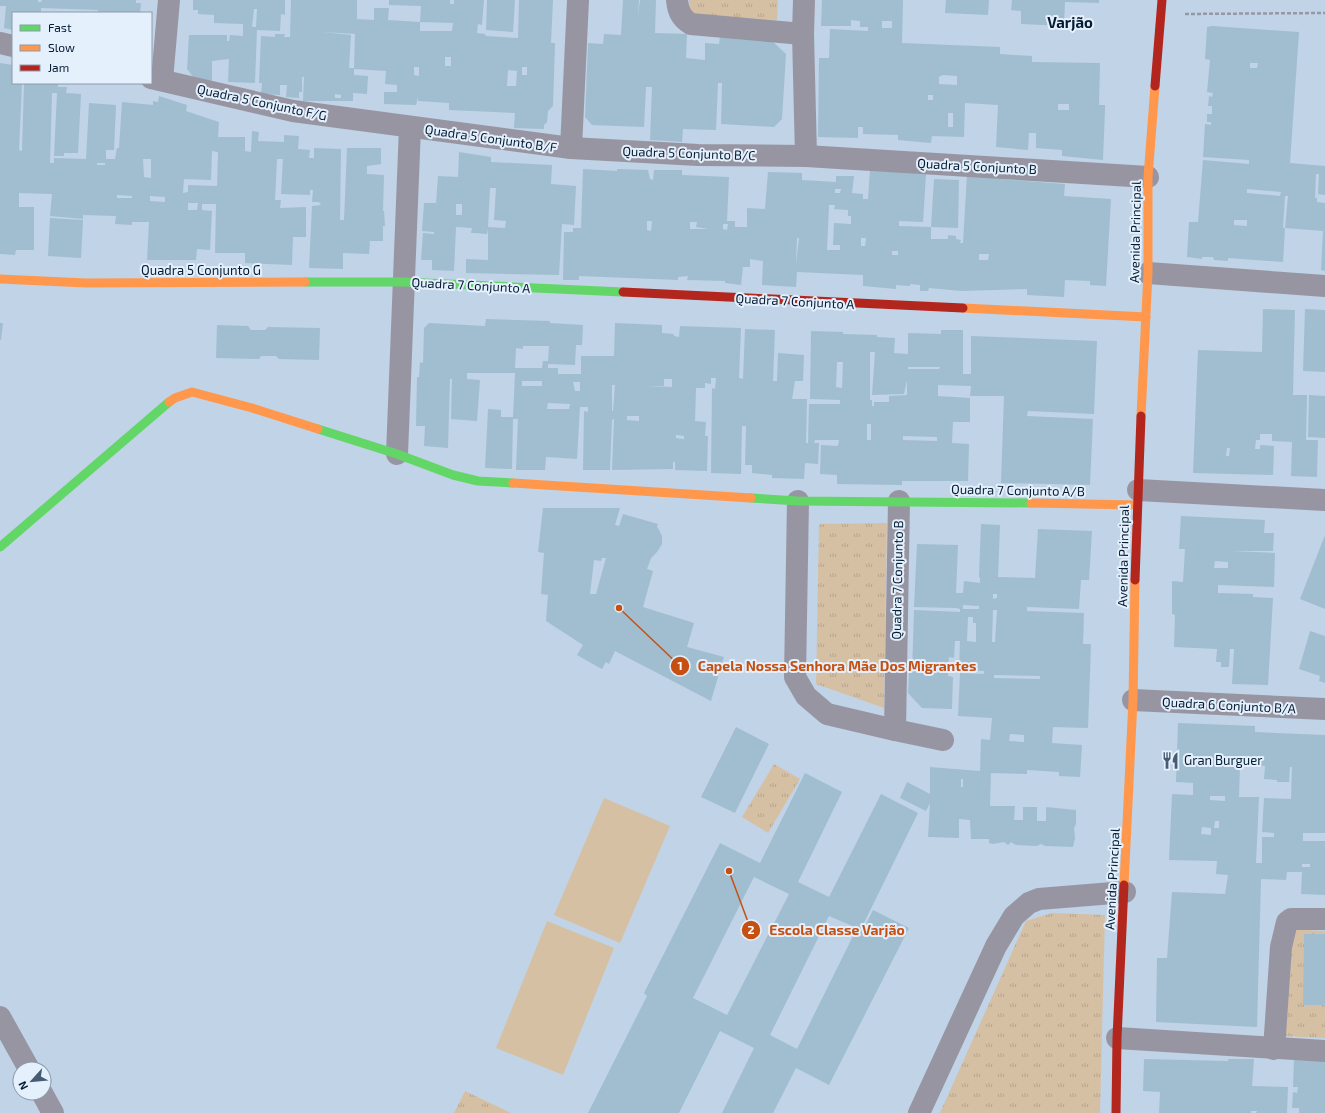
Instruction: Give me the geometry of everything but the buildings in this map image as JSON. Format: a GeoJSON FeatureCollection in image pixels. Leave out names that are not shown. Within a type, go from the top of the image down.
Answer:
{"type":"FeatureCollection","features":[{"type":"Feature","properties":{"kind":"street"},"geometry":{"type":"LineString","coordinates":[[157,79],[169,0]]}},
{"type":"Feature","properties":{"kind":"street"},"geometry":{"type":"LineString","coordinates":[[571,148],[578,0]]}},
{"type":"Feature","properties":{"kind":"street"},"geometry":{"type":"LineString","coordinates":[[677,0],[678,9],[684,20],[691,24],[803,34]]}},
{"type":"Feature","properties":{"kind":"street"},"geometry":{"type":"LineString","coordinates":[[804,0],[803,34],[806,156]]}},
{"type":"Feature","properties":{"kind":"street","name":"Avenida Principal"},"geometry":{"type":"LineString","coordinates":[[1116,1113],[1117,1038],[1133,700],[1137,497],[1148,273],[1148,177],[1162,0]]}},
{"type":"Feature","properties":{"kind":"street"},"geometry":{"type":"LineString","coordinates":[[0,43],[12,46]]}},
{"type":"Feature","properties":{"kind":"street","name":"Quadra 5 Conjunto F/G"},"geometry":{"type":"LineString","coordinates":[[157,79],[293,111],[410,127]]}},
{"type":"Feature","properties":{"kind":"street"},"geometry":{"type":"LineString","coordinates":[[403,282],[410,127]]}},
{"type":"Feature","properties":{"kind":"street","name":"Quadra 5 Conjunto B/F"},"geometry":{"type":"LineString","coordinates":[[410,127],[571,148]]}},
{"type":"Feature","properties":{"kind":"street","name":"Quadra 5 Conjunto B/C"},"geometry":{"type":"LineString","coordinates":[[571,148],[698,155],[806,156]]}},
{"type":"Feature","properties":{"kind":"street","name":"Quadra 5 Conjunto B"},"geometry":{"type":"LineString","coordinates":[[806,156],[1148,177]]}},
{"type":"Feature","properties":{"kind":"street"},"geometry":{"type":"LineString","coordinates":[[1148,273],[1325,286]]}},
{"type":"Feature","properties":{"kind":"street","name":"Quadra 5 Conjunto G"},"geometry":{"type":"LineString","coordinates":[[0,279],[86,283],[403,282]]}},
{"type":"Feature","properties":{"kind":"street","name":"Quadra 7 Conjunto A"},"geometry":{"type":"LineString","coordinates":[[397,454],[403,282],[1146,317]]}},
{"type":"Feature","properties":{"kind":"street"},"geometry":{"type":"LineString","coordinates":[[0,547],[161,408],[176,398],[192,392],[252,408],[478,481],[650,490],[798,501],[899,501]]}},
{"type":"Feature","properties":{"kind":"street"},"geometry":{"type":"LineString","coordinates":[[1137,497],[1325,500]]}},
{"type":"Feature","properties":{"kind":"street","name":"Quadra 7 Conjunto A/B"},"geometry":{"type":"LineString","coordinates":[[899,501],[1137,497]]}},
{"type":"Feature","properties":{"kind":"street"},"geometry":{"type":"LineString","coordinates":[[798,501],[795,677],[806,696],[827,714],[943,740]]}},
{"type":"Feature","properties":{"kind":"street","name":"Quadra 7 Conjunto B"},"geometry":{"type":"LineString","coordinates":[[895,730],[899,501]]}},
{"type":"Feature","properties":{"kind":"street","name":"Quadra 6 Conjunto B/A"},"geometry":{"type":"LineString","coordinates":[[1133,700],[1325,709]]}},
{"type":"Feature","properties":{"kind":"street"},"geometry":{"type":"LineString","coordinates":[[919,1113],[996,946],[1014,916],[1029,903],[1039,899],[1125,892]]}},
{"type":"Feature","properties":{"kind":"street"},"geometry":{"type":"LineString","coordinates":[[1274,1048],[1284,928],[1291,918],[1325,919]]}},
{"type":"Feature","properties":{"kind":"street"},"geometry":{"type":"LineString","coordinates":[[0,1017],[24,1061]]}},
{"type":"Feature","properties":{"kind":"street"},"geometry":{"type":"LineString","coordinates":[[1117,1038],[1325,1051]]}},
{"type":"Feature","properties":{"kind":"street"},"geometry":{"type":"LineString","coordinates":[[46,1101],[53,1113]]}},
{"type":"Feature","properties":{"kind":"path"},"geometry":{"type":"LineString","coordinates":[[1160,15],[1325,13]]}},
{"type":"Feature","properties":{"kind":"green space"},"geometry":{"type":"Polygon","coordinates":[[[689,0],[778,0],[777,20],[689,15],[689,0]]]}},
{"type":"Feature","properties":{"kind":"green space"},"geometry":{"type":"Polygon","coordinates":[[[887,523],[884,708],[816,684],[819,524],[887,523]]]}},
{"type":"Feature","properties":{"kind":"green space"},"geometry":{"type":"Polygon","coordinates":[[[774,764],[800,779],[768,833],[742,817],[774,764]]]}},
{"type":"Feature","properties":{"kind":"green space"},"geometry":{"type":"Polygon","coordinates":[[[604,798],[670,826],[620,943],[554,915],[604,798]]]}},
{"type":"Feature","properties":{"kind":"green space"},"geometry":{"type":"Polygon","coordinates":[[[1052,913],[1105,915],[1100,1113],[940,1113],[1026,921],[1052,913]]]}},
{"type":"Feature","properties":{"kind":"green space"},"geometry":{"type":"Polygon","coordinates":[[[547,921],[614,948],[563,1075],[496,1048],[547,921]]]}},
{"type":"Feature","properties":{"kind":"green space"},"geometry":{"type":"Polygon","coordinates":[[[1288,929],[1325,931],[1325,1038],[1284,1036],[1288,929]]]}},
{"type":"Feature","properties":{"kind":"green space"},"geometry":{"type":"Polygon","coordinates":[[[465,1091],[511,1113],[454,1113],[465,1091]]]}},
{"type":"Feature","properties":{"kind":"traffic: fast"},"geometry":{"type":"LineString","coordinates":[[305,282],[403,282],[623,292]]}},
{"type":"Feature","properties":{"kind":"traffic: fast"},"geometry":{"type":"LineString","coordinates":[[0,547],[169,402]]}},
{"type":"Feature","properties":{"kind":"traffic: fast"},"geometry":{"type":"LineString","coordinates":[[318,429],[397,454],[453,475],[478,481],[513,483]]}},
{"type":"Feature","properties":{"kind":"traffic: fast"},"geometry":{"type":"LineString","coordinates":[[751,498],[798,501],[1031,503]]}},
{"type":"Feature","properties":{"kind":"traffic: slow"},"geometry":{"type":"LineString","coordinates":[[1141,416],[1148,273],[1148,177],[1155,86]]}},
{"type":"Feature","properties":{"kind":"traffic: slow"},"geometry":{"type":"LineString","coordinates":[[0,279],[86,283],[305,282]]}},
{"type":"Feature","properties":{"kind":"traffic: slow"},"geometry":{"type":"LineString","coordinates":[[963,308],[1146,317]]}},
{"type":"Feature","properties":{"kind":"traffic: slow"},"geometry":{"type":"LineString","coordinates":[[169,402],[175,398],[192,392],[252,408],[318,429]]}},
{"type":"Feature","properties":{"kind":"traffic: slow"},"geometry":{"type":"LineString","coordinates":[[513,483],[751,498]]}},
{"type":"Feature","properties":{"kind":"traffic: slow"},"geometry":{"type":"LineString","coordinates":[[1031,503],[1137,505]]}},
{"type":"Feature","properties":{"kind":"traffic: slow"},"geometry":{"type":"LineString","coordinates":[[1124,885],[1133,700],[1135,580]]}},
{"type":"Feature","properties":{"kind":"traffic: jam"},"geometry":{"type":"LineString","coordinates":[[1155,86],[1162,0]]}},
{"type":"Feature","properties":{"kind":"traffic: jam"},"geometry":{"type":"LineString","coordinates":[[623,292],[963,308]]}},
{"type":"Feature","properties":{"kind":"traffic: jam"},"geometry":{"type":"LineString","coordinates":[[1135,580],[1141,416]]}},
{"type":"Feature","properties":{"kind":"traffic: jam"},"geometry":{"type":"LineString","coordinates":[[1116,1113],[1117,1038],[1124,885]]}},
{"type":"Feature","properties":{"kind":"place","name":"Capela Nossa Senhora Mãe Dos Migrantes"},"geometry":{"type":"Point","coordinates":[619,608]}},
{"type":"Feature","properties":{"kind":"place","name":"Gran Burguer"},"geometry":{"type":"Point","coordinates":[1171,760]}},
{"type":"Feature","properties":{"kind":"place","name":"Escola Classe Varjão"},"geometry":{"type":"Point","coordinates":[729,871]}},
{"type":"Feature","properties":{"kind":"district","name":"Varjão"},"geometry":{"type":"Point","coordinates":[1070,22]}}]}
